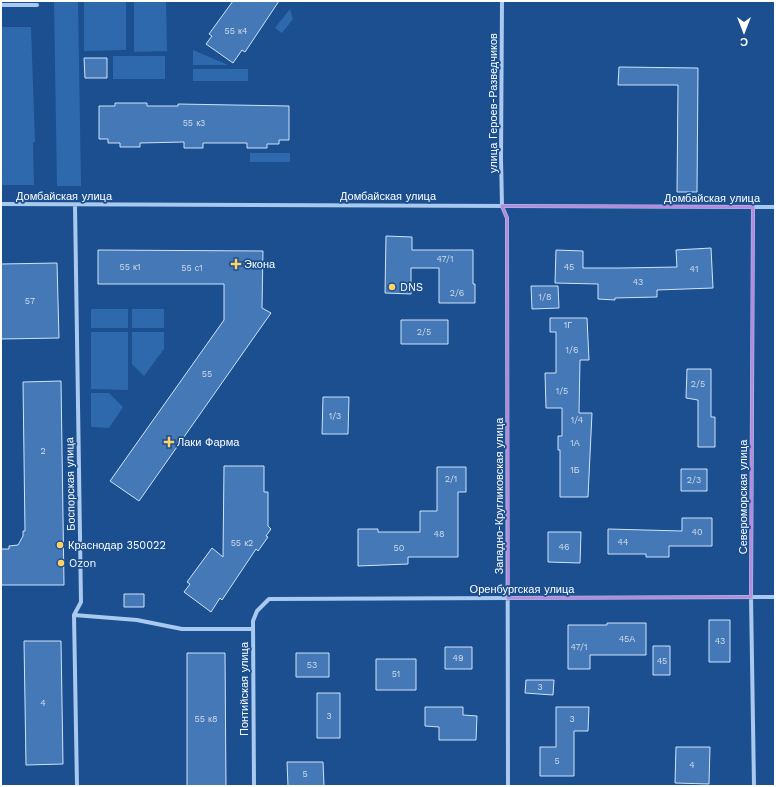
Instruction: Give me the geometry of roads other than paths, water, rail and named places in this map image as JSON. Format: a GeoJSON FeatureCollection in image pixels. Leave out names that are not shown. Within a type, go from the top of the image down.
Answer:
{"type":"FeatureCollection","features":[{"type":"Feature","properties":{"kind":"street","name":"улица Героев-Разведчиков"},"geometry":{"type":"LineString","coordinates":[[502,1],[502,206]]}},
{"type":"Feature","properties":{"kind":"street"},"geometry":{"type":"LineString","coordinates":[[1,6],[37,5]]}},
{"type":"Feature","properties":{"kind":"street","name":"Домбайская улица"},"geometry":{"type":"LineString","coordinates":[[1,204],[775,208]]}},
{"type":"Feature","properties":{"kind":"street","name":"Боспорская улица"},"geometry":{"type":"LineString","coordinates":[[75,205],[81,602],[74,615],[76,786]]}},
{"type":"Feature","properties":{"kind":"street","name":"Западно-Кругликовская улица"},"geometry":{"type":"LineString","coordinates":[[502,206],[507,218],[508,786]]}},
{"type":"Feature","properties":{"kind":"street","name":"Североморская улица"},"geometry":{"type":"LineString","coordinates":[[753,207],[751,597],[754,786]]}},
{"type":"Feature","properties":{"kind":"street","name":"Оренбургская улица"},"geometry":{"type":"LineString","coordinates":[[269,599],[775,597]]}},
{"type":"Feature","properties":{"kind":"street","name":"Понтийская улица"},"geometry":{"type":"LineString","coordinates":[[254,786],[254,615],[262,604],[269,599]]}},
{"type":"Feature","properties":{"kind":"street"},"geometry":{"type":"LineString","coordinates":[[74,615],[137,620],[182,629],[253,629]]}},
{"type":"Feature","properties":{"kind":"place","name":"Экона"},"geometry":{"type":"Point","coordinates":[236,264]}},
{"type":"Feature","properties":{"kind":"place","name":"DNS"},"geometry":{"type":"Point","coordinates":[392,287]}},
{"type":"Feature","properties":{"kind":"place","name":"Лаки Фарма"},"geometry":{"type":"Point","coordinates":[169,442]}},
{"type":"Feature","properties":{"kind":"place","name":"Краснодар 350022"},"geometry":{"type":"Point","coordinates":[60,545]}},
{"type":"Feature","properties":{"kind":"place","name":"Ozon"},"geometry":{"type":"Point","coordinates":[61,563]}}]}
